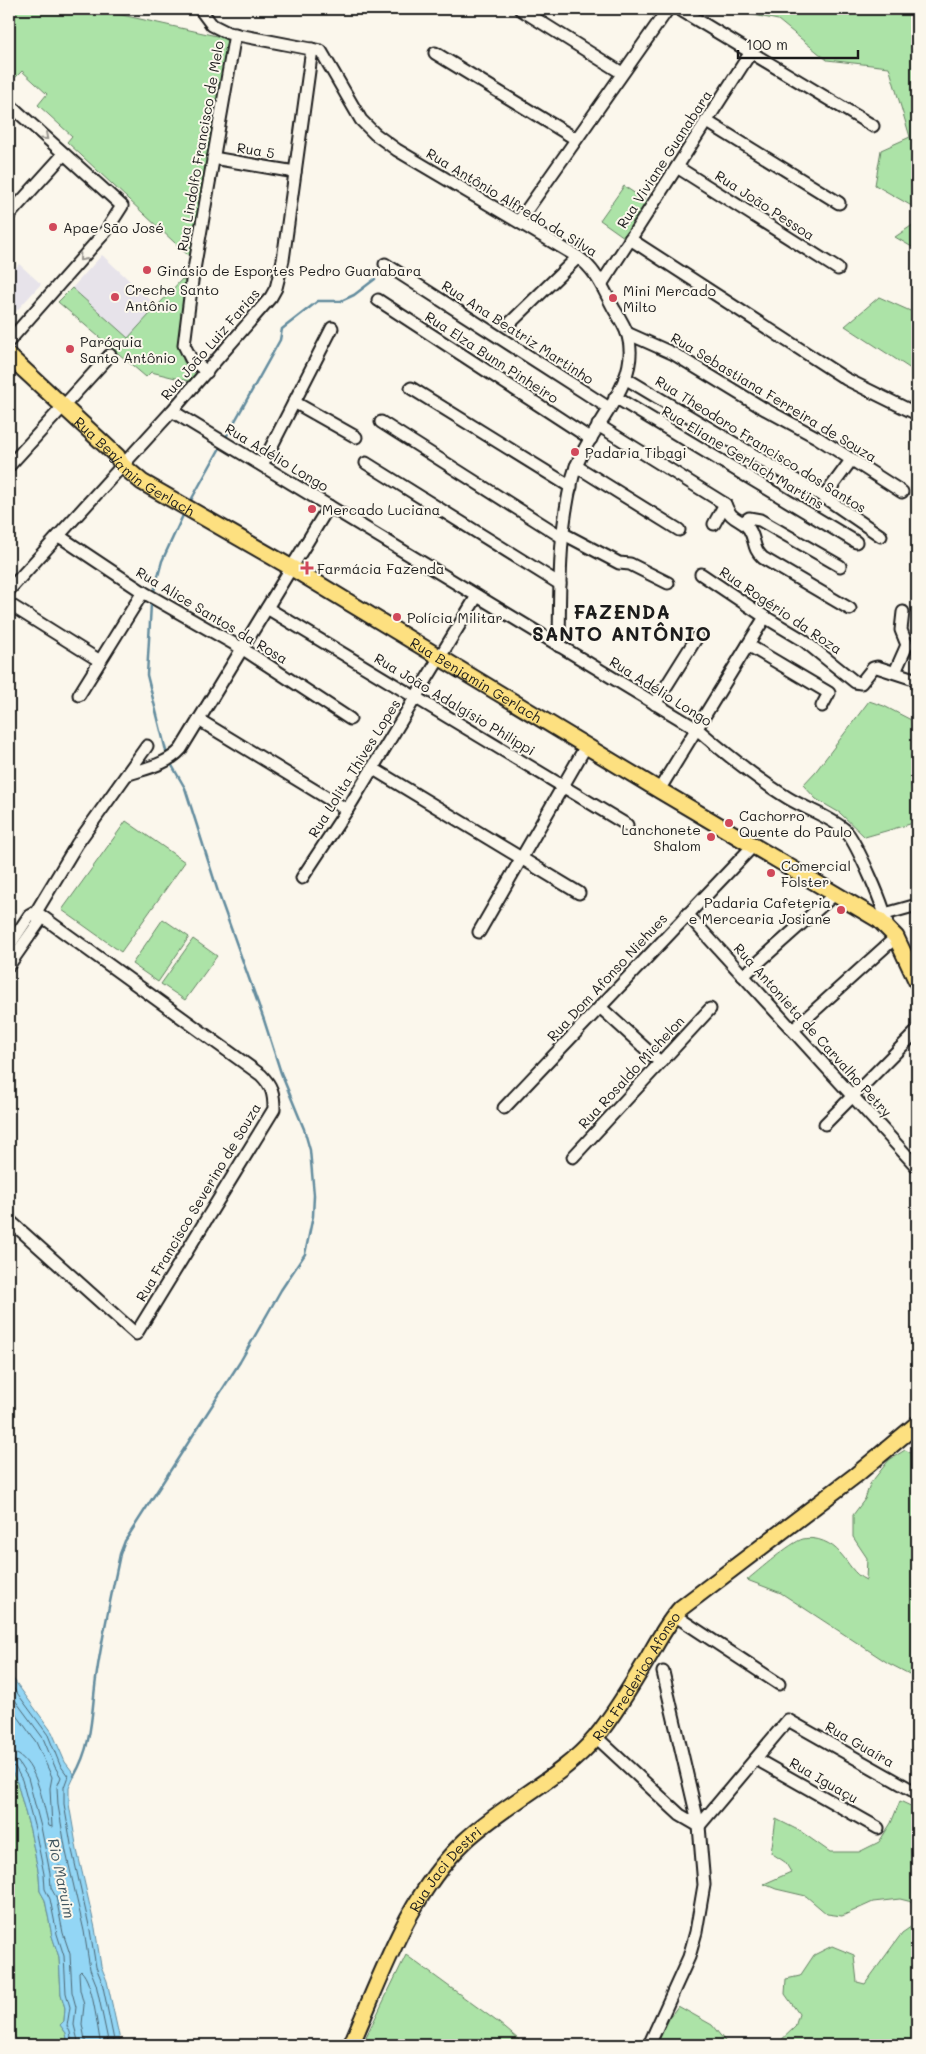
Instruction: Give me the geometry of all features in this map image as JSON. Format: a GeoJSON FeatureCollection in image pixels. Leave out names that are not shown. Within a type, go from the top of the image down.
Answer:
{"type":"FeatureCollection","features":[{"type":"Feature","properties":{"kind":"main road","name":"Rua Benjamin Gerlach"},"geometry":{"type":"LineString","coordinates":[[9,356],[117,456],[122,464],[142,482],[292,568],[659,790],[836,893],[887,925]]}},
{"type":"Feature","properties":{"kind":"main road"},"geometry":{"type":"LineString","coordinates":[[887,925],[917,980]]}},
{"type":"Feature","properties":{"kind":"main road","name":"Rua Frederico Afonso"},"geometry":{"type":"LineString","coordinates":[[596,1737],[617,1707],[674,1615],[856,1475],[917,1424]]}},
{"type":"Feature","properties":{"kind":"main road","name":"Rua Jaci Destri"},"geometry":{"type":"LineString","coordinates":[[352,2045],[407,1921],[420,1897],[440,1868],[464,1841],[569,1763],[596,1737]]}},
{"type":"Feature","properties":{"kind":"street","name":"Rua Antônio Alfredo da Silva"},"geometry":{"type":"LineString","coordinates":[[200,9],[212,25],[235,34],[322,51],[358,114],[375,134],[397,150],[578,257],[594,271],[602,283],[628,333],[630,356],[625,378],[576,466],[562,535],[559,646]]}},
{"type":"Feature","properties":{"kind":"street"},"geometry":{"type":"LineString","coordinates":[[520,9],[622,73]]}},
{"type":"Feature","properties":{"kind":"street"},"geometry":{"type":"LineString","coordinates":[[519,221],[668,9]]}},
{"type":"Feature","properties":{"kind":"street"},"geometry":{"type":"LineString","coordinates":[[679,9],[873,126]]}},
{"type":"Feature","properties":{"kind":"street","name":"Rua Lindolfo Francisco de Melo"},"geometry":{"type":"LineString","coordinates":[[207,372],[191,359],[184,345],[192,281],[235,34]]}},
{"type":"Feature","properties":{"kind":"street","name":"Rua João Luiz Farias"},"geometry":{"type":"LineString","coordinates":[[9,590],[207,372],[264,307],[276,288],[283,260],[312,49]]}},
{"type":"Feature","properties":{"kind":"street","name":"Rua Viviane Guanabara"},"geometry":{"type":"LineString","coordinates":[[602,283],[751,52]]}},
{"type":"Feature","properties":{"kind":"street"},"geometry":{"type":"LineString","coordinates":[[435,53],[576,139]]}},
{"type":"Feature","properties":{"kind":"street"},"geometry":{"type":"LineString","coordinates":[[9,104],[122,206],[106,231],[9,341]]}},
{"type":"Feature","properties":{"kind":"street"},"geometry":{"type":"LineString","coordinates":[[706,121],[839,203]]}},
{"type":"Feature","properties":{"kind":"street"},"geometry":{"type":"LineString","coordinates":[[9,215],[64,154]]}},
{"type":"Feature","properties":{"kind":"street","name":"Rua 5"},"geometry":{"type":"LineString","coordinates":[[213,158],[295,172]]}},
{"type":"Feature","properties":{"kind":"street","name":"Rua João Pessoa"},"geometry":{"type":"LineString","coordinates":[[677,166],[838,269]]}},
{"type":"Feature","properties":{"kind":"street"},"geometry":{"type":"LineString","coordinates":[[630,238],[846,379],[917,414]]}},
{"type":"Feature","properties":{"kind":"street"},"geometry":{"type":"LineString","coordinates":[[509,324],[578,257]]}},
{"type":"Feature","properties":{"kind":"street","name":"Rua Ana Beatriz Martinho"},"geometry":{"type":"LineString","coordinates":[[385,264],[609,408]]}},
{"type":"Feature","properties":{"kind":"street","name":"Rua Elza Bunn Pinheiro"},"geometry":{"type":"LineString","coordinates":[[378,300],[591,439]]}},
{"type":"Feature","properties":{"kind":"street"},"geometry":{"type":"LineString","coordinates":[[262,465],[332,328]]}},
{"type":"Feature","properties":{"kind":"street","name":"Rua Sebastiana Ferreira de Souza"},"geometry":{"type":"LineString","coordinates":[[628,333],[674,354],[852,459],[902,492]]}},
{"type":"Feature","properties":{"kind":"street"},"geometry":{"type":"LineString","coordinates":[[9,466],[110,355]]}},
{"type":"Feature","properties":{"kind":"street","name":"Rua Theodoro Francisco dos Santos"},"geometry":{"type":"LineString","coordinates":[[625,378],[824,498],[881,536]]}},
{"type":"Feature","properties":{"kind":"street"},"geometry":{"type":"LineString","coordinates":[[412,388],[571,487]]}},
{"type":"Feature","properties":{"kind":"street","name":"Rua Eliane Gerlach Martins"},"geometry":{"type":"LineString","coordinates":[[615,397],[856,542]]}},
{"type":"Feature","properties":{"kind":"street"},"geometry":{"type":"LineString","coordinates":[[294,402],[356,437]]}},
{"type":"Feature","properties":{"kind":"street","name":"Rua Adélio Longo"},"geometry":{"type":"LineString","coordinates":[[172,411],[697,729],[756,777],[802,806],[844,829],[856,846],[887,925]]}},
{"type":"Feature","properties":{"kind":"street"},"geometry":{"type":"LineString","coordinates":[[381,422],[562,535],[619,563],[630,564],[668,583]]}},
{"type":"Feature","properties":{"kind":"street"},"geometry":{"type":"LineString","coordinates":[[598,425],[725,504],[730,516],[742,522],[749,529],[756,552],[763,558],[850,610]]}},
{"type":"Feature","properties":{"kind":"street"},"geometry":{"type":"LineString","coordinates":[[824,498],[852,459]]}},
{"type":"Feature","properties":{"kind":"street"},"geometry":{"type":"LineString","coordinates":[[366,463],[560,584]]}},
{"type":"Feature","properties":{"kind":"street"},"geometry":{"type":"LineString","coordinates":[[576,466],[679,530]]}},
{"type":"Feature","properties":{"kind":"street"},"geometry":{"type":"LineString","coordinates":[[714,524],[725,504]]}},
{"type":"Feature","properties":{"kind":"street"},"geometry":{"type":"LineString","coordinates":[[129,774],[171,758],[199,720],[329,506]]}},
{"type":"Feature","properties":{"kind":"street"},"geometry":{"type":"LineString","coordinates":[[742,522],[749,518],[760,520],[840,566]]}},
{"type":"Feature","properties":{"kind":"street","name":"Rua Alice Santos da Rosa"},"geometry":{"type":"LineString","coordinates":[[59,536],[143,592],[242,649],[350,719]]}},
{"type":"Feature","properties":{"kind":"street","name":"Rua Rogério da Roza"},"geometry":{"type":"LineString","coordinates":[[701,574],[765,618],[803,640],[844,671],[855,682],[861,682],[873,668],[878,667],[895,672]]}},
{"type":"Feature","properties":{"kind":"street"},"geometry":{"type":"LineString","coordinates":[[79,695],[143,592]]}},
{"type":"Feature","properties":{"kind":"street","name":"Rua Lolita Thives Lopes"},"geometry":{"type":"LineString","coordinates":[[302,878],[347,810],[476,596]]}},
{"type":"Feature","properties":{"kind":"street"},"geometry":{"type":"LineString","coordinates":[[9,604],[100,661]]}},
{"type":"Feature","properties":{"kind":"street","name":"Rua João Adalgísio Philippi"},"geometry":{"type":"LineString","coordinates":[[267,608],[626,825]]}},
{"type":"Feature","properties":{"kind":"street"},"geometry":{"type":"LineString","coordinates":[[903,612],[901,630],[912,647],[895,672],[917,680]]}},
{"type":"Feature","properties":{"kind":"street"},"geometry":{"type":"LineString","coordinates":[[659,790],[765,618]]}},
{"type":"Feature","properties":{"kind":"street"},"geometry":{"type":"LineString","coordinates":[[655,704],[697,637]]}},
{"type":"Feature","properties":{"kind":"street"},"geometry":{"type":"LineString","coordinates":[[748,645],[829,693],[822,706]]}},
{"type":"Feature","properties":{"kind":"street"},"geometry":{"type":"LineString","coordinates":[[199,720],[347,810]]}},
{"type":"Feature","properties":{"kind":"street"},"geometry":{"type":"LineString","coordinates":[[9,946],[29,916],[36,912],[76,844],[129,774],[147,746]]}},
{"type":"Feature","properties":{"kind":"street"},"geometry":{"type":"LineString","coordinates":[[478,932],[586,746]]}},
{"type":"Feature","properties":{"kind":"street"},"geometry":{"type":"LineString","coordinates":[[372,768],[578,893]]}},
{"type":"Feature","properties":{"kind":"street","name":"Rua Dom Afonso Niehues"},"geometry":{"type":"LineString","coordinates":[[504,1108],[754,845]]}},
{"type":"Feature","properties":{"kind":"street"},"geometry":{"type":"LineString","coordinates":[[743,976],[836,893]]}},
{"type":"Feature","properties":{"kind":"street"},"geometry":{"type":"LineString","coordinates":[[793,1030],[887,925],[917,905]]}},
{"type":"Feature","properties":{"kind":"street"},"geometry":{"type":"LineString","coordinates":[[9,965],[39,922],[36,912]]}},
{"type":"Feature","properties":{"kind":"street","name":"Rua Francisco Severino de Souza"},"geometry":{"type":"LineString","coordinates":[[9,1220],[136,1334],[274,1109],[274,1094],[270,1084],[261,1074],[36,912]]}},
{"type":"Feature","properties":{"kind":"street","name":"Rua Antonieta de Carvalho Petry"},"geometry":{"type":"LineString","coordinates":[[687,914],[917,1167]]}},
{"type":"Feature","properties":{"kind":"street"},"geometry":{"type":"LineString","coordinates":[[600,1007],[660,1062]]}},
{"type":"Feature","properties":{"kind":"street","name":"Rua Rosaldo Michelon"},"geometry":{"type":"LineString","coordinates":[[573,1157],[710,1008]]}},
{"type":"Feature","properties":{"kind":"street"},"geometry":{"type":"LineString","coordinates":[[826,1124],[852,1095],[917,1031]]}},
{"type":"Feature","properties":{"kind":"street"},"geometry":{"type":"LineString","coordinates":[[674,1615],[779,1684]]}},
{"type":"Feature","properties":{"kind":"street"},"geometry":{"type":"LineString","coordinates":[[649,2045],[680,1977],[696,1932],[704,1885],[699,1826],[663,1672]]}},
{"type":"Feature","properties":{"kind":"street","name":"Rua Guaíra"},"geometry":{"type":"LineString","coordinates":[[756,1758],[788,1720],[917,1794]]}},
{"type":"Feature","properties":{"kind":"street","name":"Rua Frederico Afonso"},"geometry":{"type":"LineString","coordinates":[[596,1737],[680,1815],[699,1826]]}},
{"type":"Feature","properties":{"kind":"street"},"geometry":{"type":"LineString","coordinates":[[699,1826],[756,1758]]}},
{"type":"Feature","properties":{"kind":"street","name":"Rua Iguaçu"},"geometry":{"type":"LineString","coordinates":[[756,1758],[878,1828]]}},
{"type":"Feature","properties":{"kind":"shaded area","name":"Creche Santo Antônio"},"geometry":{"type":"Polygon","coordinates":[[[102,255],[157,306],[128,338],[72,288],[102,255]]]}},
{"type":"Feature","properties":{"kind":"shaded area"},"geometry":{"type":"Polygon","coordinates":[[[19,264],[41,284],[9,319],[9,275],[19,264]]]}},
{"type":"Feature","properties":{"kind":"green space"},"geometry":{"type":"Polygon","coordinates":[[[9,9],[95,9],[230,39],[190,257],[67,142],[72,136],[38,105],[47,94],[22,71],[9,84],[9,9]]]}},
{"type":"Feature","properties":{"kind":"green space"},"geometry":{"type":"Polygon","coordinates":[[[725,9],[917,9],[917,209],[875,185],[881,150],[910,137],[889,67],[827,60],[778,20],[725,9]]]}},
{"type":"Feature","properties":{"kind":"green space"},"geometry":{"type":"Polygon","coordinates":[[[624,186],[649,203],[624,237],[600,220],[624,186]]]}},
{"type":"Feature","properties":{"kind":"green space"},"geometry":{"type":"Polygon","coordinates":[[[917,222],[917,250],[895,237],[917,222]]]}},
{"type":"Feature","properties":{"kind":"green space"},"geometry":{"type":"Polygon","coordinates":[[[182,279],[189,284],[182,326],[181,349],[186,365],[198,375],[192,382],[151,372],[146,377],[58,302],[72,288],[128,338],[182,279]]]}},
{"type":"Feature","properties":{"kind":"green space"},"geometry":{"type":"Polygon","coordinates":[[[879,297],[917,314],[917,373],[845,326],[879,297]]]}},
{"type":"Feature","properties":{"kind":"green space"},"geometry":{"type":"Polygon","coordinates":[[[869,701],[884,706],[917,723],[917,822],[865,837],[840,813],[816,799],[803,785],[816,771],[869,701]]]}},
{"type":"Feature","properties":{"kind":"green space"},"geometry":{"type":"Polygon","coordinates":[[[126,821],[185,862],[121,952],[62,910],[126,821]]]}},
{"type":"Feature","properties":{"kind":"green space"},"geometry":{"type":"Polygon","coordinates":[[[163,919],[189,937],[158,982],[132,964],[163,919]]]}},
{"type":"Feature","properties":{"kind":"green space"},"geometry":{"type":"Polygon","coordinates":[[[193,939],[217,956],[185,1000],[161,984],[193,939]]]}},
{"type":"Feature","properties":{"kind":"green space"},"geometry":{"type":"Polygon","coordinates":[[[905,1450],[917,1456],[917,1678],[888,1663],[781,1593],[747,1580],[791,1545],[808,1538],[818,1539],[833,1546],[855,1572],[866,1580],[867,1558],[853,1537],[853,1515],[865,1499],[870,1484],[889,1460],[905,1450]]]}},
{"type":"Feature","properties":{"kind":"green space"},"geometry":{"type":"Polygon","coordinates":[[[9,1766],[17,1782],[30,1830],[39,1875],[40,1891],[45,1900],[52,1936],[59,1957],[61,1994],[65,2008],[64,2021],[61,2026],[66,2033],[68,2045],[11,2045],[17,2042],[9,2021],[9,1766]]]}},
{"type":"Feature","properties":{"kind":"green space"},"geometry":{"type":"Polygon","coordinates":[[[900,1801],[917,1809],[917,2045],[776,2045],[795,2027],[799,2014],[785,1994],[786,1979],[800,1976],[814,1955],[832,1946],[854,1955],[857,1982],[865,1984],[902,1933],[915,1924],[916,1903],[900,1899],[873,1902],[842,1916],[827,1914],[806,1896],[776,1889],[764,1884],[791,1872],[785,1862],[771,1853],[776,1819],[800,1831],[830,1852],[859,1852],[879,1842],[891,1823],[900,1801]]]}},
{"type":"Feature","properties":{"kind":"green space"},"geometry":{"type":"Polygon","coordinates":[[[406,1955],[499,2023],[525,2045],[362,2045],[406,1955]]]}},
{"type":"Feature","properties":{"kind":"green space"},"geometry":{"type":"Polygon","coordinates":[[[678,2006],[712,2025],[728,2045],[663,2045],[658,2042],[670,2017],[678,2006]]]}},
{"type":"Feature","properties":{"kind":"water","name":"Rio Maruim"},"geometry":{"type":"Polygon","coordinates":[[[9,1673],[52,1732],[65,1762],[75,1775],[69,1788],[69,1804],[101,1966],[107,1981],[121,2045],[68,2045],[66,2033],[60,2025],[64,2021],[65,2008],[61,1994],[59,1957],[52,1936],[45,1900],[40,1891],[39,1875],[30,1830],[17,1782],[9,1766],[9,1673]]]}},
{"type":"Feature","properties":{"kind":"waterway"},"geometry":{"type":"LineString","coordinates":[[225,439],[280,340],[282,329],[318,301],[341,301],[354,295],[375,279]]}},
{"type":"Feature","properties":{"kind":"waterway"},"geometry":{"type":"LineString","coordinates":[[190,502],[221,446]]}},
{"type":"Feature","properties":{"kind":"waterway"},"geometry":{"type":"LineString","coordinates":[[154,591],[162,561],[185,511]]}},
{"type":"Feature","properties":{"kind":"waterway"},"geometry":{"type":"LineString","coordinates":[[151,604],[147,675],[167,755]]}},
{"type":"Feature","properties":{"kind":"waterway"},"geometry":{"type":"LineString","coordinates":[[74,1776],[85,1751],[91,1725],[102,1642],[120,1554],[125,1541],[240,1362],[281,1290],[305,1254],[313,1216],[314,1195],[310,1150],[304,1129],[281,1073],[219,895],[185,788],[170,762]]}},
{"type":"Feature","properties":{"kind":"place","name":"Apae São José"},"geometry":{"type":"Point","coordinates":[53,227]}},
{"type":"Feature","properties":{"kind":"place","name":"Ginásio de Esportes Pedro Guanabara"},"geometry":{"type":"Point","coordinates":[147,270]}},
{"type":"Feature","properties":{"kind":"place","name":"Creche Santo Antônio"},"geometry":{"type":"Point","coordinates":[115,297]}},
{"type":"Feature","properties":{"kind":"place","name":"Mini Mercado Milto"},"geometry":{"type":"Point","coordinates":[613,298]}},
{"type":"Feature","properties":{"kind":"place","name":"Paróquia Santo Antônio"},"geometry":{"type":"Point","coordinates":[70,349]}},
{"type":"Feature","properties":{"kind":"place","name":"Padaria Tibagi"},"geometry":{"type":"Point","coordinates":[575,452]}},
{"type":"Feature","properties":{"kind":"place","name":"Mercado Luciana"},"geometry":{"type":"Point","coordinates":[312,509]}},
{"type":"Feature","properties":{"kind":"place","name":"Farmácia Fazenda"},"geometry":{"type":"Point","coordinates":[307,568]}},
{"type":"Feature","properties":{"kind":"place","name":"Polícia Militar"},"geometry":{"type":"Point","coordinates":[397,617]}},
{"type":"Feature","properties":{"kind":"place","name":"Cachorro Quente do Paulo"},"geometry":{"type":"Point","coordinates":[729,823]}},
{"type":"Feature","properties":{"kind":"place","name":"Lanchonete Shalom"},"geometry":{"type":"Point","coordinates":[711,837]}},
{"type":"Feature","properties":{"kind":"place","name":"Comercial Folster"},"geometry":{"type":"Point","coordinates":[771,873]}},
{"type":"Feature","properties":{"kind":"place","name":"Padaria Cafeteria e Mercearia Josiane"},"geometry":{"type":"Point","coordinates":[841,910]}},
{"type":"Feature","properties":{"kind":"district","name":"FAZENDA SANTO ANTÔNIO"},"geometry":{"type":"Point","coordinates":[622,622]}}]}
